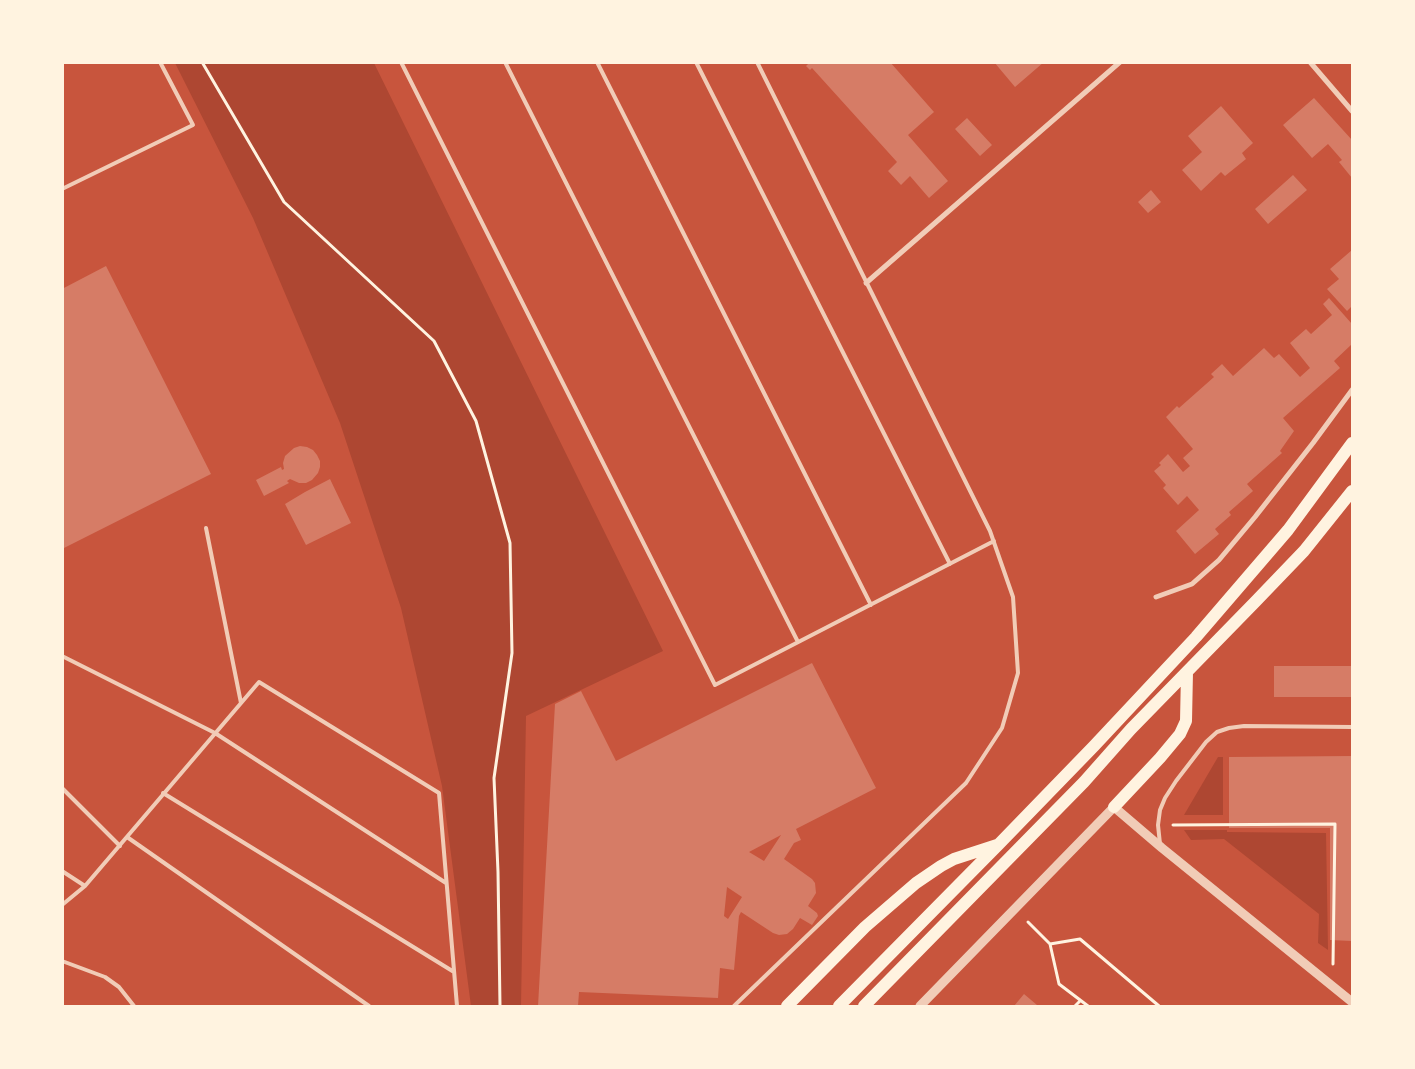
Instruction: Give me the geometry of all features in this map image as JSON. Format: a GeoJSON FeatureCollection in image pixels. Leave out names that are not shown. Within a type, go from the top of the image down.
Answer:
{"type":"FeatureCollection","features":[{"type":"Feature","properties":{"kind":"main road"},"geometry":{"type":"LineString","coordinates":[[839,1006],[1064,777],[1232,597],[1288,530],[1352,442]]}},
{"type":"Feature","properties":{"kind":"main road"},"geometry":{"type":"LineString","coordinates":[[864,1006],[1084,782],[1131,729],[1304,551],[1352,491]]}},
{"type":"Feature","properties":{"kind":"main road"},"geometry":{"type":"LineString","coordinates":[[1114,807],[1180,734],[1186,720],[1187,672]]}},
{"type":"Feature","properties":{"kind":"main road"},"geometry":{"type":"LineString","coordinates":[[787,1006],[865,927],[916,883],[954,859],[999,844]]}},
{"type":"Feature","properties":{"kind":"street"},"geometry":{"type":"LineString","coordinates":[[866,283],[1120,62]]}},
{"type":"Feature","properties":{"kind":"street"},"geometry":{"type":"LineString","coordinates":[[1310,62],[1352,111]]}},
{"type":"Feature","properties":{"kind":"street"},"geometry":{"type":"LineString","coordinates":[[1156,597],[1192,584],[1219,560],[1313,443],[1352,390]]}},
{"type":"Feature","properties":{"kind":"street"},"geometry":{"type":"LineString","coordinates":[[923,1006],[1114,807],[1352,1002]]}},
{"type":"Feature","properties":{"kind":"lane"},"geometry":{"type":"LineString","coordinates":[[62,189],[193,125],[160,62]]}},
{"type":"Feature","properties":{"kind":"lane"},"geometry":{"type":"LineString","coordinates":[[400,62],[715,685],[994,541]]}},
{"type":"Feature","properties":{"kind":"lane"},"geometry":{"type":"LineString","coordinates":[[505,62],[798,642]]}},
{"type":"Feature","properties":{"kind":"lane"},"geometry":{"type":"LineString","coordinates":[[597,62],[870,605]]}},
{"type":"Feature","properties":{"kind":"lane"},"geometry":{"type":"LineString","coordinates":[[696,62],[950,564]]}},
{"type":"Feature","properties":{"kind":"lane"},"geometry":{"type":"LineString","coordinates":[[734,1006],[966,783],[1002,728],[1018,673],[1013,597],[990,530],[757,62]]}},
{"type":"Feature","properties":{"kind":"lane"},"geometry":{"type":"LineString","coordinates":[[206,528],[241,703]]}},
{"type":"Feature","properties":{"kind":"lane"},"geometry":{"type":"LineString","coordinates":[[62,656],[215,733],[446,883]]}},
{"type":"Feature","properties":{"kind":"lane"},"geometry":{"type":"LineString","coordinates":[[62,905],[85,886],[259,682],[439,793],[456,1006]]}},
{"type":"Feature","properties":{"kind":"lane"},"geometry":{"type":"LineString","coordinates":[[1162,848],[1158,825],[1160,810],[1165,798],[1176,781],[1216,732],[1244,726],[1352,727]]}},
{"type":"Feature","properties":{"kind":"lane"},"geometry":{"type":"LineString","coordinates":[[62,788],[120,846]]}},
{"type":"Feature","properties":{"kind":"lane"},"geometry":{"type":"LineString","coordinates":[[163,793],[454,972]]}},
{"type":"Feature","properties":{"kind":"lane"},"geometry":{"type":"LineString","coordinates":[[127,837],[369,1006]]}},
{"type":"Feature","properties":{"kind":"lane"},"geometry":{"type":"LineString","coordinates":[[62,871],[85,886]]}},
{"type":"Feature","properties":{"kind":"lane"},"geometry":{"type":"LineString","coordinates":[[62,961],[105,977],[119,987],[134,1006]]}},
{"type":"Feature","properties":{"kind":"path"},"geometry":{"type":"LineString","coordinates":[[202,62],[284,202],[434,341],[476,421],[510,543],[512,652],[494,778],[498,872],[500,1006]]}},
{"type":"Feature","properties":{"kind":"path"},"geometry":{"type":"LineString","coordinates":[[1158,825],[1334,824],[1333,986]]}},
{"type":"Feature","properties":{"kind":"path"},"geometry":{"type":"LineString","coordinates":[[1016,909],[1050,944],[1060,984],[1088,1006]]}},
{"type":"Feature","properties":{"kind":"path"},"geometry":{"type":"LineString","coordinates":[[1050,944],[1080,939],[1159,1006]]}},
{"type":"Feature","properties":{"kind":"path"},"geometry":{"type":"LineString","coordinates":[[1075,1006],[1080,1000]]}},
{"type":"Feature","properties":{"kind":"shaded area"},"geometry":{"type":"Polygon","coordinates":[[[175,63],[374,63],[663,651],[526,716],[521,1006],[471,1006],[442,786],[401,608],[340,423],[253,218],[175,63]]]}},
{"type":"Feature","properties":{"kind":"shaded area"},"geometry":{"type":"Polygon","coordinates":[[[1218,757],[1223,757],[1223,815],[1184,815],[1218,757]]]}},
{"type":"Feature","properties":{"kind":"shaded area"},"geometry":{"type":"Polygon","coordinates":[[[1184,830],[1326,833],[1328,950],[1318,943],[1319,914],[1224,839],[1191,840],[1184,830]]]}},
{"type":"Feature","properties":{"kind":"building"},"geometry":{"type":"Polygon","coordinates":[[[808,62],[890,62],[934,112],[908,135],[948,181],[929,198],[910,176],[901,185],[888,171],[897,162],[812,68],[810,70],[806,66],[808,62]]]}},
{"type":"Feature","properties":{"kind":"building"},"geometry":{"type":"Polygon","coordinates":[[[994,62],[1044,62],[1015,87],[994,62]]]}},
{"type":"Feature","properties":{"kind":"building"},"geometry":{"type":"Polygon","coordinates":[[[1314,98],[1352,140],[1352,178],[1339,162],[1342,160],[1328,144],[1312,158],[1283,125],[1314,98]]]}},
{"type":"Feature","properties":{"kind":"building"},"geometry":{"type":"Polygon","coordinates":[[[1221,106],[1253,143],[1242,153],[1246,159],[1225,176],[1221,172],[1201,191],[1182,170],[1202,152],[1188,136],[1221,106]]]}},
{"type":"Feature","properties":{"kind":"building"},"geometry":{"type":"Polygon","coordinates":[[[967,118],[992,145],[980,156],[955,129],[967,118]]]}},
{"type":"Feature","properties":{"kind":"building"},"geometry":{"type":"Polygon","coordinates":[[[1293,175],[1307,190],[1268,224],[1255,209],[1293,175]]]}},
{"type":"Feature","properties":{"kind":"building"},"geometry":{"type":"Polygon","coordinates":[[[1151,190],[1161,202],[1148,213],[1138,202],[1151,190]]]}},
{"type":"Feature","properties":{"kind":"building"},"geometry":{"type":"Polygon","coordinates":[[[1352,250],[1352,306],[1347,311],[1327,289],[1339,279],[1330,269],[1352,250]]]}},
{"type":"Feature","properties":{"kind":"building"},"geometry":{"type":"Polygon","coordinates":[[[106,266],[211,474],[62,549],[62,289],[106,266]]]}},
{"type":"Feature","properties":{"kind":"building"},"geometry":{"type":"Polygon","coordinates":[[[1329,298],[1352,324],[1352,344],[1334,361],[1340,368],[1283,418],[1294,431],[1280,451],[1282,453],[1247,484],[1253,491],[1229,512],[1231,515],[1215,529],[1219,534],[1195,554],[1176,531],[1199,510],[1187,496],[1178,505],[1163,488],[1166,485],[1154,471],[1161,465],[1159,463],[1168,454],[1183,472],[1190,466],[1183,458],[1193,449],[1166,417],[1214,377],[1211,374],[1222,364],[1233,376],[1264,348],[1274,358],[1279,354],[1300,377],[1310,368],[1290,343],[1306,329],[1311,334],[1332,315],[1323,304],[1329,298]]]}},
{"type":"Feature","properties":{"kind":"building"},"geometry":{"type":"Polygon","coordinates":[[[300,446],[313,450],[317,455],[320,461],[318,473],[312,480],[306,483],[299,483],[290,479],[287,481],[289,483],[264,496],[256,480],[281,467],[282,470],[284,469],[285,456],[294,448],[300,446]]]}},
{"type":"Feature","properties":{"kind":"building"},"geometry":{"type":"Polygon","coordinates":[[[330,479],[351,523],[306,545],[285,504],[330,479]]]}},
{"type":"Feature","properties":{"kind":"building"},"geometry":{"type":"Polygon","coordinates":[[[812,663],[876,788],[796,829],[801,840],[794,843],[784,859],[815,883],[816,893],[808,906],[818,916],[812,925],[800,918],[793,929],[787,934],[779,935],[741,912],[739,916],[734,970],[720,968],[718,998],[579,992],[578,1006],[538,1006],[555,704],[581,691],[616,761],[812,663]],[[781,835],[749,852],[764,861],[781,835]],[[727,887],[724,916],[728,919],[742,897],[727,887]]]}},
{"type":"Feature","properties":{"kind":"building"},"geometry":{"type":"Polygon","coordinates":[[[1274,666],[1352,666],[1352,697],[1274,697],[1274,666]]]}},
{"type":"Feature","properties":{"kind":"building"},"geometry":{"type":"Polygon","coordinates":[[[1352,756],[1352,941],[1330,940],[1330,828],[1229,828],[1229,757],[1352,756]]]}},
{"type":"Feature","properties":{"kind":"building"},"geometry":{"type":"Polygon","coordinates":[[[1024,994],[1037,1005],[1014,1006],[1024,994]]]}}]}
